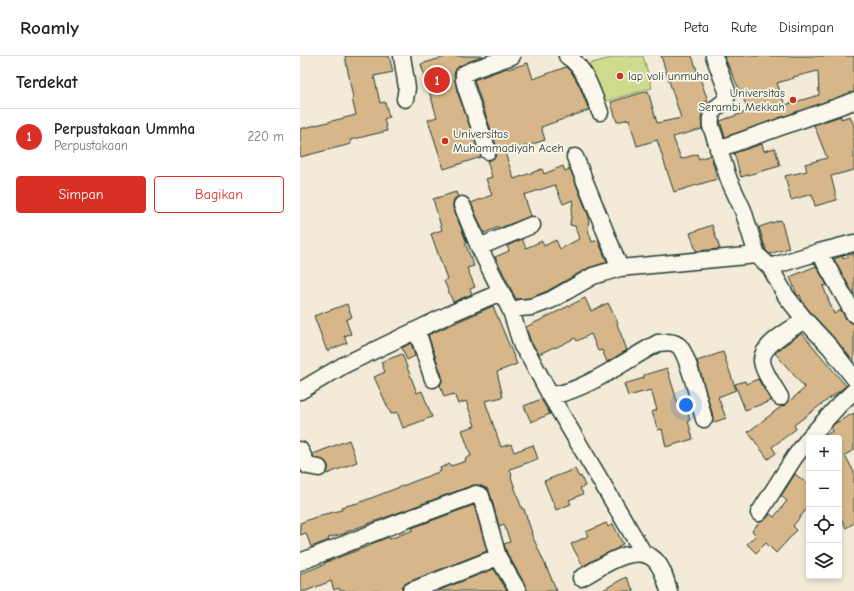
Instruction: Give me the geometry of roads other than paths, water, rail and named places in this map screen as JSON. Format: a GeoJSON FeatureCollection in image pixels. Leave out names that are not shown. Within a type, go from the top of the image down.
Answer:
{"type":"FeatureCollection","features":[{"type":"Feature","properties":{"kind":"street"},"geometry":{"type":"LineString","coordinates":[[402,56],[407,81],[405,99]]}},
{"type":"Feature","properties":{"kind":"street"},"geometry":{"type":"LineString","coordinates":[[488,151],[466,88],[464,74],[512,56]]}},
{"type":"Feature","properties":{"kind":"street"},"geometry":{"type":"LineString","coordinates":[[566,56],[574,60],[583,71],[600,112]]}},
{"type":"Feature","properties":{"kind":"street"},"geometry":{"type":"LineString","coordinates":[[714,56],[728,96],[726,100],[712,112],[710,118],[711,126],[729,180],[743,210],[757,255],[770,267],[786,296],[805,320],[830,347],[854,378]]}},
{"type":"Feature","properties":{"kind":"street"},"geometry":{"type":"LineString","coordinates":[[718,149],[854,101]]}},
{"type":"Feature","properties":{"kind":"street"},"geometry":{"type":"LineString","coordinates":[[575,157],[620,268]]}},
{"type":"Feature","properties":{"kind":"street"},"geometry":{"type":"LineString","coordinates":[[462,205],[478,247],[511,311],[522,346],[644,554]]}},
{"type":"Feature","properties":{"kind":"street"},"geometry":{"type":"LineString","coordinates":[[478,247],[532,225]]}},
{"type":"Feature","properties":{"kind":"street"},"geometry":{"type":"LineString","coordinates":[[770,267],[854,243]]}},
{"type":"Feature","properties":{"kind":"street"},"geometry":{"type":"LineString","coordinates":[[819,252],[854,314]]}},
{"type":"Feature","properties":{"kind":"street"},"geometry":{"type":"LineString","coordinates":[[511,311],[520,308],[532,307],[551,300],[594,276],[620,268],[757,255]]}},
{"type":"Feature","properties":{"kind":"street"},"geometry":{"type":"LineString","coordinates":[[300,391],[344,366],[452,313],[501,292]]}},
{"type":"Feature","properties":{"kind":"street"},"geometry":{"type":"LineString","coordinates":[[780,397],[768,377],[762,361],[763,354],[766,348],[777,339],[805,320]]}},
{"type":"Feature","properties":{"kind":"street"},"geometry":{"type":"LineString","coordinates":[[417,331],[433,379]]}},
{"type":"Feature","properties":{"kind":"street"},"geometry":{"type":"LineString","coordinates":[[550,395],[564,394],[589,382],[658,343],[669,342],[680,347],[687,361],[704,419]]}},
{"type":"Feature","properties":{"kind":"street"},"geometry":{"type":"LineString","coordinates":[[812,435],[854,391]]}},
{"type":"Feature","properties":{"kind":"street"},"geometry":{"type":"LineString","coordinates":[[759,512],[806,442]]}},
{"type":"Feature","properties":{"kind":"street"},"geometry":{"type":"LineString","coordinates":[[300,450],[308,466],[319,468]]}},
{"type":"Feature","properties":{"kind":"street"},"geometry":{"type":"LineString","coordinates":[[300,562],[476,494],[481,496],[498,557],[518,591]]}},
{"type":"Feature","properties":{"kind":"street"},"geometry":{"type":"LineString","coordinates":[[582,578],[620,557],[632,553],[644,554],[655,560],[663,573],[669,591]]}},
{"type":"Feature","properties":{"kind":"street"},"geometry":{"type":"LineString","coordinates":[[411,591],[434,587],[498,557]]}},
{"type":"Feature","properties":{"kind":"place","name":"lap voli unmuha"},"geometry":{"type":"Point","coordinates":[620,76]}},
{"type":"Feature","properties":{"kind":"place","name":"Perpustakaan Ummha"},"geometry":{"type":"Point","coordinates":[437,80]}},
{"type":"Feature","properties":{"kind":"place","name":"Universitas Serambi Mekkah"},"geometry":{"type":"Point","coordinates":[793,100]}},
{"type":"Feature","properties":{"kind":"place","name":"Universitas Muhammadiyah Aceh"},"geometry":{"type":"Point","coordinates":[445,141]}}]}
